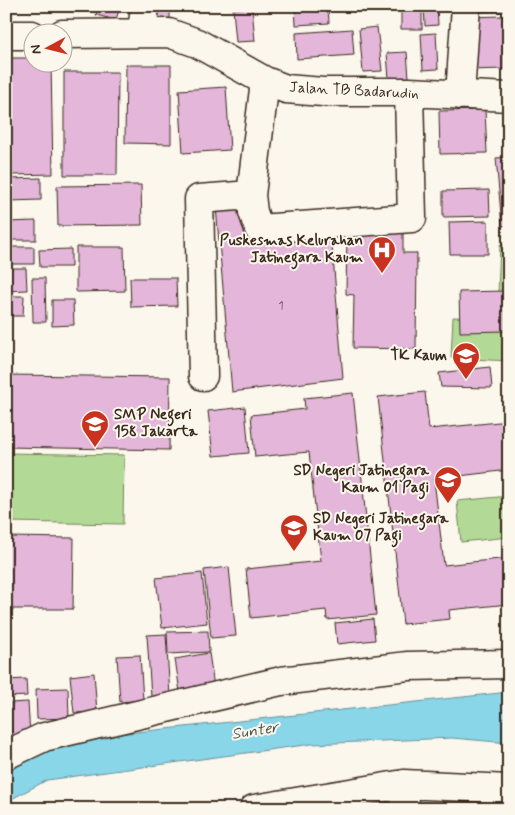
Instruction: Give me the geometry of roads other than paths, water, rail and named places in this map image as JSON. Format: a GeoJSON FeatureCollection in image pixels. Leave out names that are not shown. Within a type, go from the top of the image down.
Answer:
{"type":"FeatureCollection","features":[{"type":"Feature","properties":{"kind":"street"},"geometry":{"type":"LineString","coordinates":[[460,96],[466,6]]}},
{"type":"Feature","properties":{"kind":"street","name":"Jalan TB Badarudin"},"geometry":{"type":"LineString","coordinates":[[72,32],[143,19],[169,33],[197,43],[264,81],[286,89],[323,92],[509,97]]}},
{"type":"Feature","properties":{"kind":"street"},"geometry":{"type":"LineString","coordinates":[[6,35],[22,35]]}},
{"type":"Feature","properties":{"kind":"street"},"geometry":{"type":"LineString","coordinates":[[264,81],[251,195],[253,212],[259,229],[412,218],[416,93]]}},
{"type":"Feature","properties":{"kind":"street"},"geometry":{"type":"LineString","coordinates":[[416,93],[425,207]]}},
{"type":"Feature","properties":{"kind":"street"},"geometry":{"type":"LineString","coordinates":[[203,376],[199,199],[251,195]]}},
{"type":"Feature","properties":{"kind":"street"},"geometry":{"type":"LineString","coordinates":[[6,755],[44,737],[281,681],[408,666],[509,664]]}},
{"type":"Feature","properties":{"kind":"street"},"geometry":{"type":"LineString","coordinates":[[254,809],[509,789]]}},
{"type":"Feature","properties":{"kind":"water","name":"Sunter"},"geometry":{"type":"Polygon","coordinates":[[[509,692],[509,743],[452,738],[312,744],[47,780],[6,802],[6,763],[91,737],[509,692]]]}},
{"type":"Feature","properties":{"kind":"place","name":"Puskesmas Kelurahan Jatinegara Kaum"},"geometry":{"type":"Point","coordinates":[382,274]}},
{"type":"Feature","properties":{"kind":"place","name":"TK Kaum"},"geometry":{"type":"Point","coordinates":[466,380]}},
{"type":"Feature","properties":{"kind":"place","name":"SMP Negeri 158 Jakarta"},"geometry":{"type":"Point","coordinates":[95,448]}},
{"type":"Feature","properties":{"kind":"place","name":"SD Negeri Jatinegara Kaum 01 Pagi"},"geometry":{"type":"Point","coordinates":[448,504]}},
{"type":"Feature","properties":{"kind":"place","name":"SD Negeri Jatinegara Kaum 07 Pagi"},"geometry":{"type":"Point","coordinates":[294,552]}}]}
